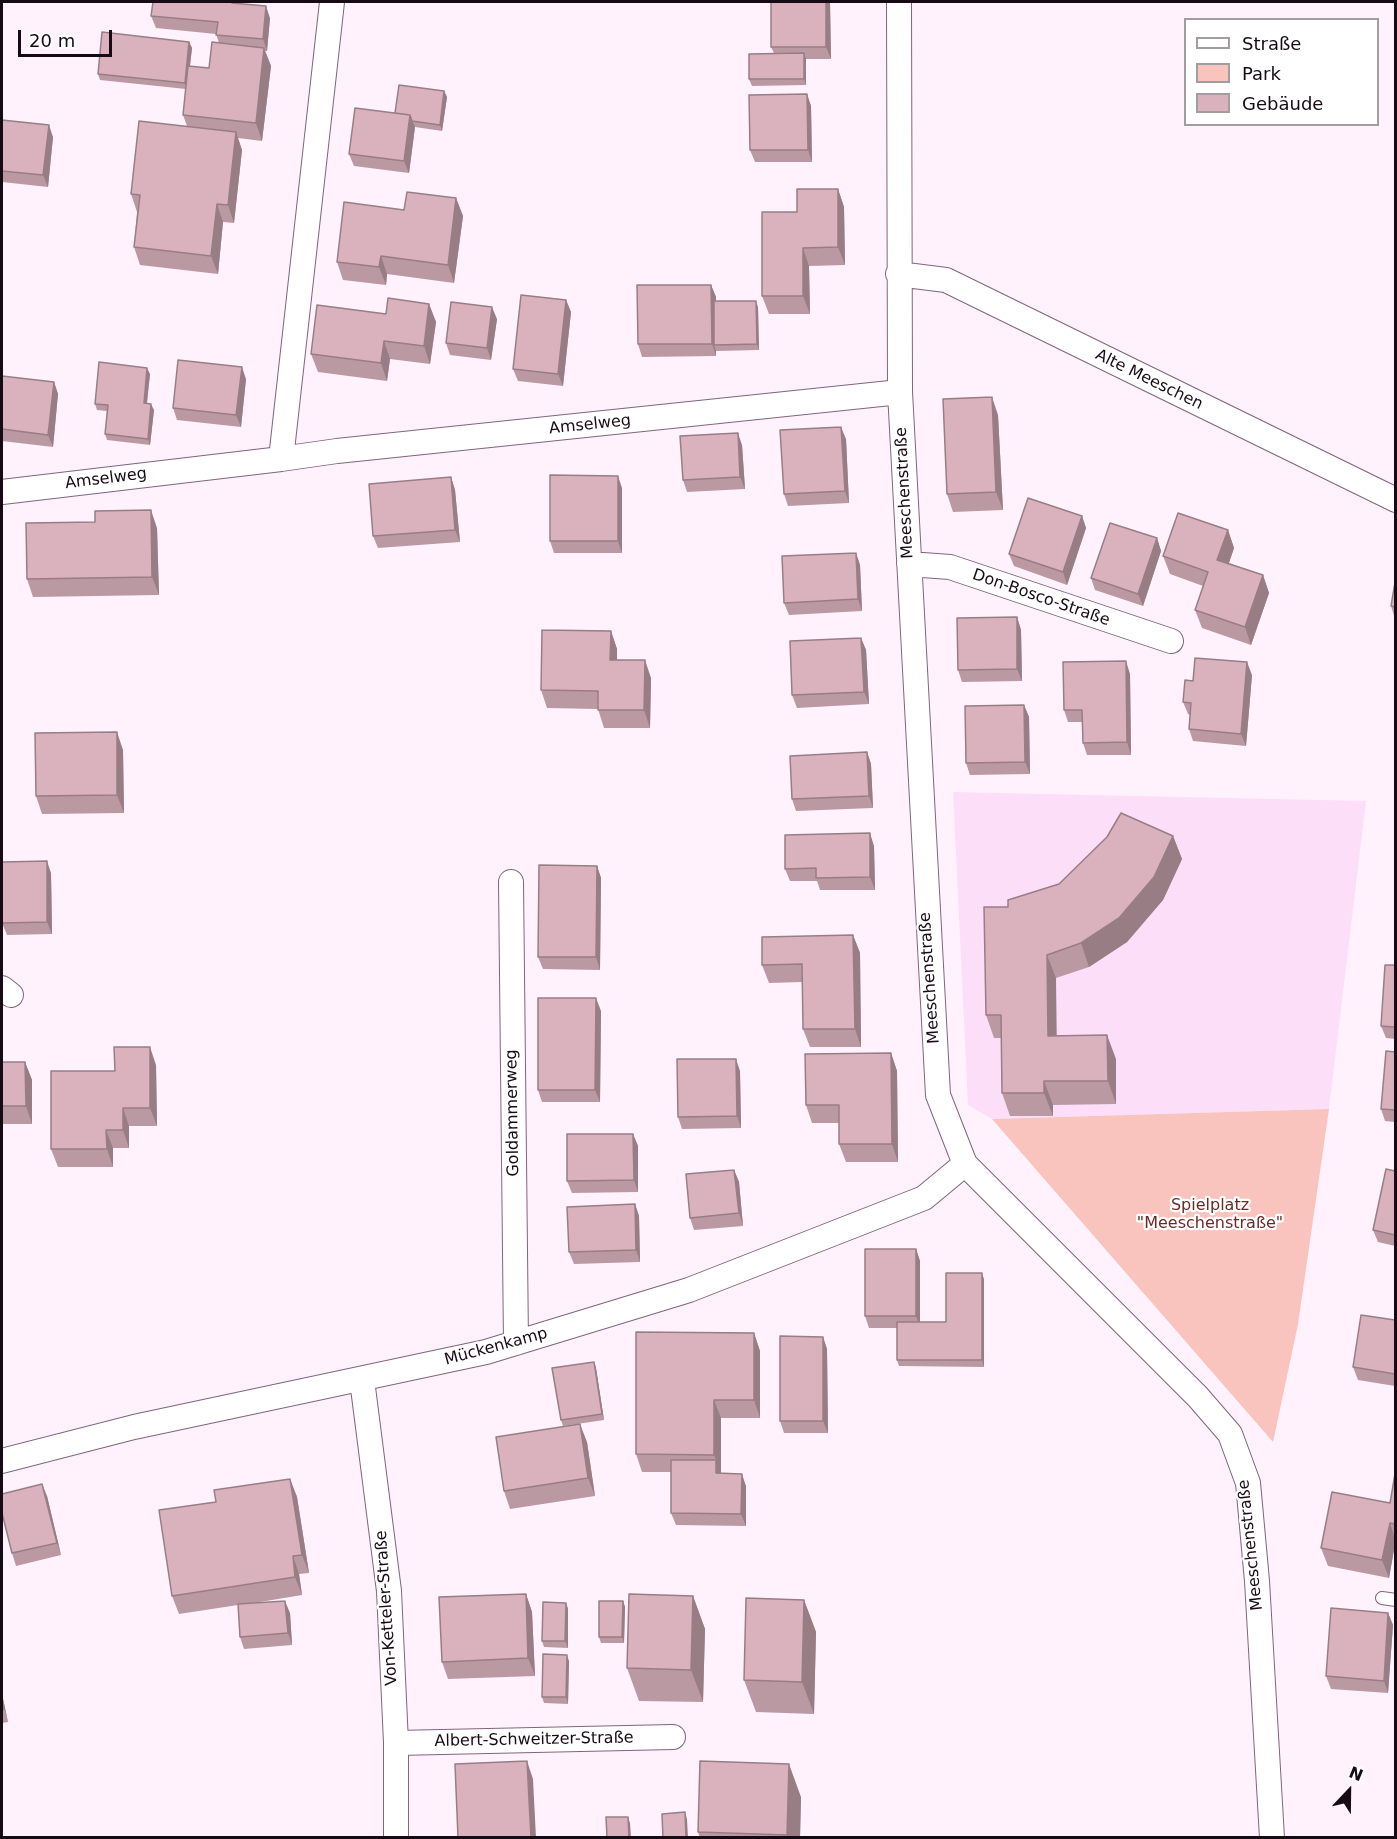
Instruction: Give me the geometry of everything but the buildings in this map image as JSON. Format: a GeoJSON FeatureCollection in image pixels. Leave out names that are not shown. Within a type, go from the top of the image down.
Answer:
{"type":"FeatureCollection","features":[{"type":"Feature","properties":{"kind":"street"},"geometry":{"type":"LineString","coordinates":[[281,459],[332,2]]}},
{"type":"Feature","properties":{"kind":"street","name":"Meeschenstraße"},"geometry":{"type":"LineString","coordinates":[[899,2],[900,392],[938,1095],[965,1164],[1198,1397],[1230,1434],[1248,1483],[1257,1581],[1272,1838]]}},
{"type":"Feature","properties":{"kind":"street","name":"Alte Meeschen"},"geometry":{"type":"LineString","coordinates":[[898,274],[946,280],[1395,500]]}},
{"type":"Feature","properties":{"kind":"street","name":"Amselweg"},"geometry":{"type":"LineString","coordinates":[[2,492],[337,451],[900,392]]}},
{"type":"Feature","properties":{"kind":"street","name":"Don-Bosco-Straße"},"geometry":{"type":"LineString","coordinates":[[909,564],[950,567],[1171,641]]}},
{"type":"Feature","properties":{"kind":"street","name":"Goldammerweg"},"geometry":{"type":"LineString","coordinates":[[511,882],[516,1343]]}},
{"type":"Feature","properties":{"kind":"street","name":"Mückenkamp"},"geometry":{"type":"LineString","coordinates":[[2,1461],[134,1428],[362,1380],[516,1343],[689,1290],[924,1198],[965,1164]]}},
{"type":"Feature","properties":{"kind":"street","name":"Von-Ketteler-Straße"},"geometry":{"type":"LineString","coordinates":[[362,1380],[389,1591],[396,1743],[396,1838]]}},
{"type":"Feature","properties":{"kind":"street","name":"Albert-Schweitzer-Straße"},"geometry":{"type":"LineString","coordinates":[[396,1743],[673,1737]]}},
{"type":"Feature","properties":{"kind":"lane"},"geometry":{"type":"LineString","coordinates":[[1382,1598],[1395,1600]]}},
{"type":"Feature","properties":{"kind":"shaded area"},"geometry":{"type":"Polygon","coordinates":[[[953,792],[1366,801],[1329,1109],[992,1119],[968,1105],[953,792]]]}},
{"type":"Feature","properties":{"kind":"green space","name":"Spielplatz \"Meeschenstraße\""},"geometry":{"type":"Polygon","coordinates":[[[1329,1109],[1298,1324],[1273,1442],[992,1119],[1329,1109]]]}}]}
